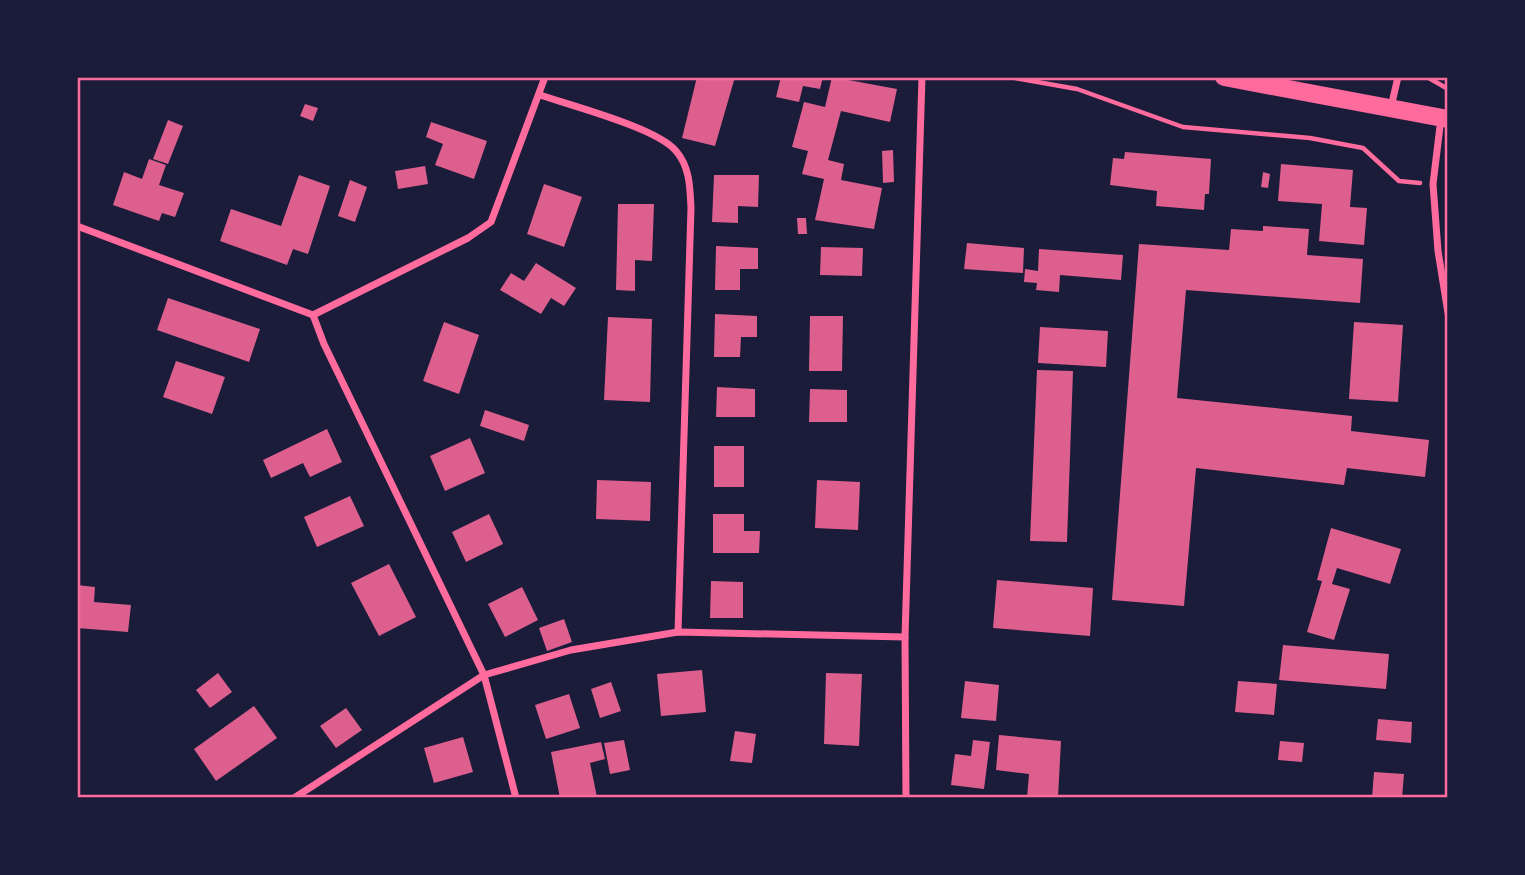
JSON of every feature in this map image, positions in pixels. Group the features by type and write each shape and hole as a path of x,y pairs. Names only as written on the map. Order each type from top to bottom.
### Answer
{"main road":[{"path":"1224,77 1444,118"}],"street":[{"path":"77,226 313,315 468,238 491,222 545,77"},
{"path":"906,798 905,637 922,77"},
{"path":"1391,107 1398,77"},
{"path":"540,95 651,134 676,150 688,174 691,208 678,632"},
{"path":"1444,118 1433,184 1438,251 1448,313"},
{"path":"313,315 324,344 484,675 516,798"},
{"path":"294,798 484,675 571,650 678,632 905,637"}],"path":[{"path":"1009,77 1077,89 1183,127 1310,138 1363,148 1399,181 1433,184"},
{"path":"1427,77 1448,89"}],"building":[{"path":"697,77 735,77 715,146 682,138"},
{"path":"781,77 823,77 820,89 803,86 799,102 776,97"},
{"path":"832,77 897,89 890,122 841,111 828,160 844,164 841,180 882,188 874,229 815,220 824,179 802,174 808,151 792,147 804,102 825,107"},
{"path":"305,104 318,108 313,121 300,116"},
{"path":"168,120 183,126 168,164 153,159"},
{"path":"431,122 487,141 474,179 435,165 443,144 426,137"},
{"path":"893,150 894,182 883,183 882,151"},
{"path":"1125,152 1211,159 1209,194 1205,194 1204,210 1156,206 1157,191 1110,185 1113,158 1124,159"},
{"path":"149,159 166,165 159,185 184,193 175,217 162,213 159,221 113,205 124,172 142,179"},
{"path":"1281,164 1353,170 1350,207 1367,208 1364,245 1319,241 1322,204 1278,201"},
{"path":"425,166 428,184 398,189 395,171"},
{"path":"1263,172 1270,174 1268,188 1261,187"},
{"path":"299,175 330,186 308,254 293,249 287,265 220,241 231,209 281,226"},
{"path":"714,175 759,175 758,207 738,206 738,223 712,222"},
{"path":"350,180 367,187 355,222 338,216"},
{"path":"544,184 582,197 564,247 527,234"},
{"path":"618,204 654,204 652,261 635,260 635,291 616,290"},
{"path":"797,218 806,218 807,234 798,234"},
{"path":"1263,226 1309,229 1307,255 1363,259 1360,303 1186,290 1177,398 1352,416 1351,431 1429,440 1425,477 1347,468 1344,485 1196,468 1184,606 1112,600 1139,244 1229,250 1231,229 1263,231"},
{"path":"967,243 1024,248 1023,273 964,269"},
{"path":"716,246 758,248 758,269 740,269 740,290 715,290"},
{"path":"821,247 863,248 862,276 820,275"},
{"path":"1039,249 1123,255 1121,280 1060,275 1059,292 1036,290 1037,283 1024,282 1025,269 1038,271"},
{"path":"536,263 576,288 564,306 551,298 541,314 500,290 511,273 524,281"},
{"path":"168,298 260,329 249,362 157,330"},
{"path":"715,314 757,316 757,337 741,337 740,357 714,357"},
{"path":"810,316 843,316 842,371 809,371"},
{"path":"608,317 652,319 650,402 604,400"},
{"path":"444,322 479,335 459,394 423,381"},
{"path":"1354,322 1403,325 1398,402 1349,399"},
{"path":"1040,327 1108,331 1106,367 1038,363"},
{"path":"176,361 225,377 212,414 163,397"},
{"path":"1037,370 1073,371 1067,542 1030,541"},
{"path":"717,387 755,389 755,417 716,417"},
{"path":"810,389 847,390 847,422 809,422"},
{"path":"485,410 529,425 524,441 480,426"},
{"path":"327,429 342,462 310,477 303,463 271,478 263,460"},
{"path":"470,438 485,473 445,491 430,456"},
{"path":"714,446 744,446 744,487 714,487"},
{"path":"597,480 651,482 650,521 596,519"},
{"path":"817,480 860,482 858,530 815,528"},
{"path":"350,496 364,526 317,547 304,517"},
{"path":"489,514 503,544 466,562 452,532"},
{"path":"713,514 744,514 744,531 760,531 759,553 713,553"},
{"path":"1331,528 1401,549 1390,584 1337,568 1332,584 1350,589 1334,640 1307,632 1322,581 1317,580"},
{"path":"389,564 416,617 379,636 351,583"},
{"path":"997,580 1093,588 1090,636 993,628"},
{"path":"711,581 743,582 743,618 710,618"},
{"path":"77,585 95,587 94,602 131,605 128,632 77,628"},
{"path":"522,587 538,620 505,637 488,604"},
{"path":"564,619 572,642 547,651 539,628"},
{"path":"1283,645 1389,654 1386,689 1279,680"},
{"path":"702,670 706,712 661,716 657,674"},
{"path":"218,673 232,692 210,708 196,690"},
{"path":"826,673 862,674 859,746 824,744"},
{"path":"965,681 999,685 996,721 961,718"},
{"path":"1238,681 1277,684 1274,715 1235,712"},
{"path":"611,682 621,711 600,718 591,689"},
{"path":"569,694 580,728 546,739 535,705"},
{"path":"254,706 277,738 216,781 194,749"},
{"path":"346,708 362,730 336,748 320,726"},
{"path":"1378,719 1412,722 1411,743 1376,740"},
{"path":"735,731 756,734 752,763 730,761"},
{"path":"999,735 1061,741 1058,798 1027,798 1029,774 996,770"},
{"path":"463,737 473,772 434,783 424,748"},
{"path":"624,740 630,770 610,774 604,743"},
{"path":"973,740 990,742 984,789 951,785 955,754 971,756"},
{"path":"1280,741 1304,743 1302,762 1278,760"},
{"path":"601,742 605,759 590,763 597,797 560,798 551,752"},
{"path":"1374,772 1404,774 1402,798 1372,798"}]}
